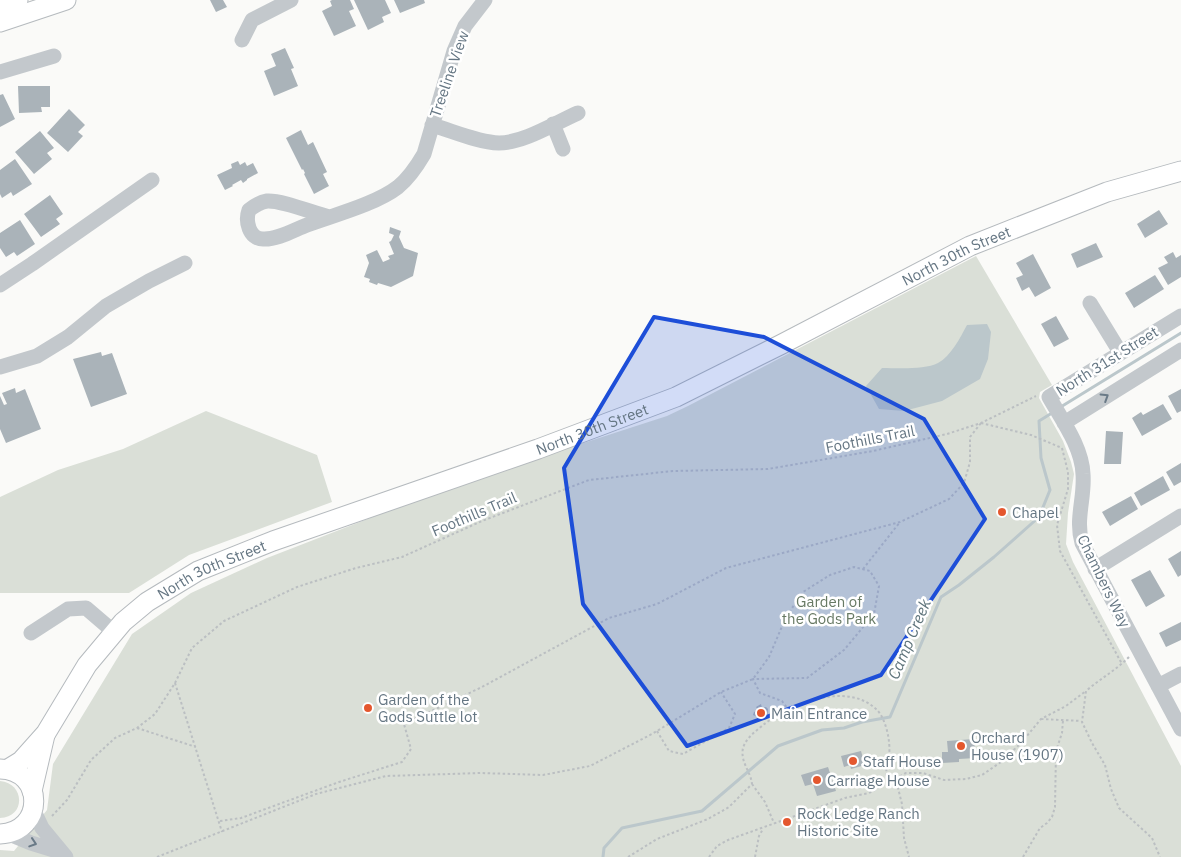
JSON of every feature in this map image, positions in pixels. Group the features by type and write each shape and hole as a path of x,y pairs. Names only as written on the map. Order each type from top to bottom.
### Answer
{"main road":[{"path":"0,7 18,0"},
{"path":"0,22 66,0"},
{"name":"North 30th Street","path":"4,769 20,761 46,733 87,665 114,632 147,602 198,570 273,541 538,449 676,397 970,246 1107,192 1181,171"},
{"name":"North 30th Street","path":"3,834 21,828 28,821 46,733"},
{"name":"North 30th Street","path":"4,769 18,773 27,781 33,800"}],"street":[{"path":"242,40 252,20 291,0"},
{"name":"Treeline View","path":"328,217 277,202 266,201 249,210 247,222 254,236 262,239 275,237 372,201 399,186 417,167 424,154 454,51 465,26 485,0"},
{"path":"0,72 54,56"},
{"name":"Treeline View","path":"432,125 501,143 521,139 578,112"},
{"path":"553,124 563,149"},
{"path":"0,285 152,180"},
{"path":"0,367 37,356 68,336 106,306 185,263"},
{"path":"1090,303 1120,352"},
{"name":"North 31st Street","path":"1181,316 1049,397 1064,424 1181,350"},
{"name":"Chambers Way","path":"1064,424 1072,438 1084,475 1079,512 1079,532 1095,569 1181,729"},
{"path":"1095,569 1181,516"},
{"path":"31,633 68,609 86,608 114,632"},
{"path":"1158,686 1181,674"},
{"path":"33,800 42,828 63,854"},
{"path":"3,834 63,854"}],"path":[{"name":"Foothills Trail","path":"52,816 67,800 91,760 115,738 137,728 155,714 175,683 192,648 224,621 297,587 356,568 402,557 482,521 589,480 673,471 768,469 873,452 947,434 980,423 1034,396 1049,397"},
{"path":"220,820 241,818 339,782 402,762 411,750 404,724 482,688 609,618 657,604 726,568 900,522 949,498 964,483 970,462 970,437 980,423 1031,435 1062,448"},
{"path":"863,569 900,522"},
{"path":"157,857 316,794 386,776 481,773 543,775 590,766 657,731 721,692 753,679 807,678 844,650 874,614 879,586 870,571 854,567 830,575 803,592 786,617 769,657 753,679"},
{"path":"709,857 717,846 774,823 846,798 869,793 906,773 923,773 944,780 966,779 982,775 1001,762 1041,720 1066,706 1099,680 1118,668 1138,648"},
{"path":"753,679 760,693 782,701 788,709"},
{"path":"175,683 220,820 222,832"},
{"path":"1086,691 1082,722 1105,765 1111,789 1119,808 1152,838 1160,857"},
{"path":"657,731 669,751 683,754 729,728 734,714 721,692"},
{"path":"774,823 765,802 752,784 752,779 742,756 743,748 749,737 772,717 788,709 821,698 844,696 869,704 879,712 889,735 890,747 886,770 888,782"},
{"path":"1041,720 1082,722"},
{"path":"1023,857 1035,835 1047,823 1053,812 1056,788 1056,751 1062,733 1063,720"},
{"path":"137,728 196,747"},
{"path":"888,782 896,784 898,789 903,811 904,838 909,857"},
{"path":"628,857 657,839 708,819 729,807 752,784"},
{"path":"755,857 759,836 764,827"}],"highlighted area":[{"path":"654,317 764,337 924,419 985,519 881,675 687,746 583,604 564,468"}],"green space":[{"name":"Garden of the Gods Park","path":"976,256 1052,385 1040,392 1039,398 1063,441 1074,474 1068,513 1066,544 1073,562 1181,766 1181,857 0,857 0,850 14,851 47,810 53,764 132,634 191,593 267,558 463,482 667,416"},
{"path":"206,411 317,455 332,502 189,555 129,593 0,593 0,497 58,470 123,449"},
{"path":"0,781 14,787 18,793 19,800 14,812 0,818"}],"shaded area":[{"path":"987,324 991,332 988,359 980,379 942,401 904,411 879,409 866,386 882,368 919,368 938,363 951,351 967,325"}],"building":[{"path":"210,0 223,0 227,7 216,12"},
{"path":"350,0 354,9 349,11 356,26 334,36 322,11 332,6 330,1"},
{"path":"354,0 385,0 391,13 382,17 384,22 368,30"},
{"path":"394,0 424,0 425,3 400,13"},
{"path":"285,48 294,68 291,69 298,86 274,96 264,71 276,66 271,54"},
{"path":"18,86 50,86 50,107 41,107 42,112 19,113"},
{"path":"3,94 15,119 0,127 0,95"},
{"path":"69,109 85,125 78,132 83,136 68,152 47,133"},
{"path":"301,130 308,145 313,142 327,172 323,174 329,186 314,194 286,138"},
{"path":"40,131 54,148 47,153 52,159 34,174 15,152"},
{"path":"15,159 32,184 13,196 11,192 2,198 0,194 0,170"},
{"path":"238,161 240,165 245,162 247,166 253,163 258,173 243,183 241,180 225,190 217,175 232,168 231,164"},
{"path":"50,195 63,214 56,219 60,224 41,237 24,214"},
{"path":"1159,210 1168,224 1145,238 1137,224"},
{"path":"20,220 35,244 17,256 14,252 6,257 0,248 0,233"},
{"path":"390,227 401,231 399,237 404,248 418,253 413,276 391,287 378,283 377,285 369,282 370,279 364,277 369,263 366,255 377,250 383,262 390,259 388,256 394,254 389,242 394,235 389,233"},
{"path":"1096,243 1103,257 1077,268 1071,254"},
{"path":"1173,252 1176,258 1181,255 1181,277 1168,285 1158,268 1168,263 1164,257"},
{"path":"1033,254 1051,288 1035,297 1029,287 1022,291 1016,278 1023,275 1016,263"},
{"path":"1155,275 1164,289 1134,308 1125,293"},
{"path":"1056,316 1069,339 1054,347 1041,324"},
{"path":"101,352 102,356 112,353 127,394 91,407 73,359"},
{"path":"15,388 16,393 25,389 41,429 6,443 0,429 0,396 4,405 7,404 2,393"},
{"path":"1181,389 1181,411 1177,413 1168,396"},
{"path":"1163,404 1172,419 1142,436 1132,418 1141,412 1143,415"},
{"path":"1106,431 1123,432 1121,464 1104,464"},
{"path":"1181,463 1181,482 1174,486 1166,472"},
{"path":"1163,476 1170,490 1141,506 1134,493"},
{"path":"1131,496 1138,509 1110,526 1102,512"},
{"name":"Chapel","path":"1002,506 1007,516 1001,518 997,509"},
{"path":"1181,551 1181,575 1178,577 1168,559"},
{"path":"1150,570 1165,596 1146,607 1131,580"},
{"path":"1181,622 1181,640 1166,647 1159,633"},
{"name":"Main Entrance","path":"761,704 762,708 766,707 768,709 767,719 764,720 753,715 758,710 756,707"},
{"name":"Orchard House (1907)","path":"974,739 976,758 942,763 942,752 948,752 947,741"},
{"name":"Staff House","path":"861,751 865,765 851,769 850,765 844,767 841,756"},
{"name":"Carriage House","path":"828,767 836,791 817,796 813,784 805,786 801,775"}],"waterway":[{"name":"Camp Creek","path":"1059,408 1181,333"},
{"name":"Camp Creek","path":"603,857 604,848 622,828 702,811 778,746 822,730 844,728 862,722 890,717 941,597 994,557 1039,517 1050,490 1041,458 1039,421 1052,413"}],"place":[{"name":"Chapel","path":"1002,512"},
{"name":"Garden of the Gods Suttle lot","path":"368,708"},
{"name":"Main Entrance","path":"761,713"},
{"name":"Orchard House (1907)","path":"961,746"},
{"name":"Staff House","path":"853,761"},
{"name":"Carriage House","path":"817,780"},
{"name":"Rock Ledge Ranch Historic Site","path":"787,822"}]}
